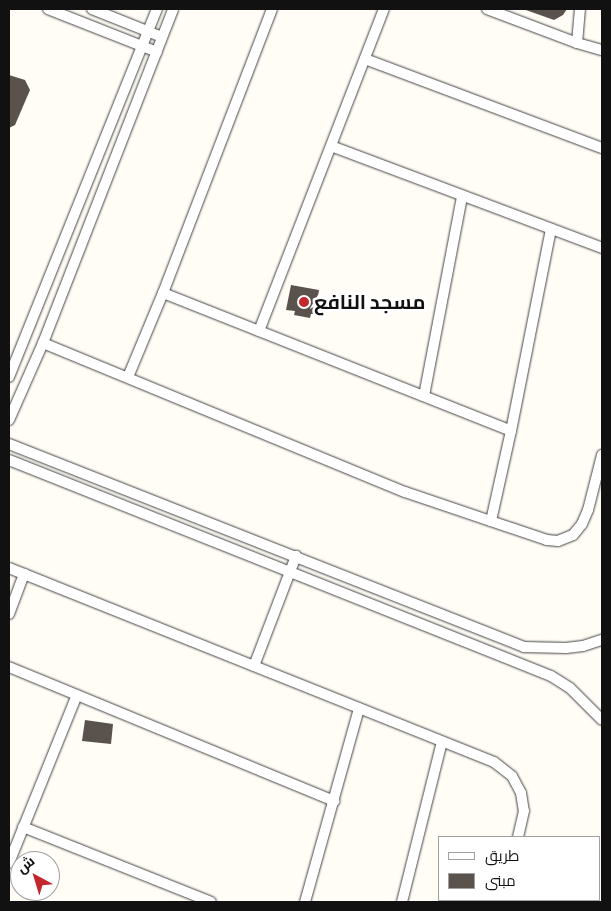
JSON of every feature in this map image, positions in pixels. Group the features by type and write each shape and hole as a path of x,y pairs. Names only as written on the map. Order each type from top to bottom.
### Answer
{"street":[{"path":"48,9 157,52"},
{"path":"92,9 162,37"},
{"path":"9,378 157,9"},
{"path":"9,420 42,343 174,9"},
{"path":"128,376 163,293 272,9"},
{"path":"259,331 384,9"},
{"path":"487,9 577,43 602,50"},
{"path":"577,43 580,9"},
{"path":"365,59 602,148"},
{"path":"331,146 602,248"},
{"path":"424,396 462,196"},
{"path":"491,522 512,431 550,229"},
{"path":"163,293 512,431"},
{"path":"42,343 128,376 406,492 548,540 558,541 574,535 588,510 602,455"},
{"path":"9,444 524,647 566,648 583,646 602,640"},
{"path":"9,460 551,676 570,688 602,720"},
{"path":"254,666 296,556"},
{"path":"9,568 494,762 512,776 521,792 524,802 518,836"},
{"path":"9,614 24,574"},
{"path":"517,663 524,656 524,647"},
{"path":"9,667 334,801"},
{"path":"9,863 77,695"},
{"path":"305,902 359,708"},
{"path":"402,902 442,742"},
{"path":"23,827 211,902"}],"building":[{"path":"523,9 567,9 563,15 554,20"},
{"path":"9,75 25,80 30,90 15,125 9,128"},
{"name":"مسجد النافع","path":"291,285 319,290 318,297 321,298 319,307 316,307 315,314 311,314 310,318 294,315 295,311 286,310"},
{"path":"85,720 113,724 111,744 82,741"}],"place":[{"name":"مسجد النافع","path":"304,302"}]}
